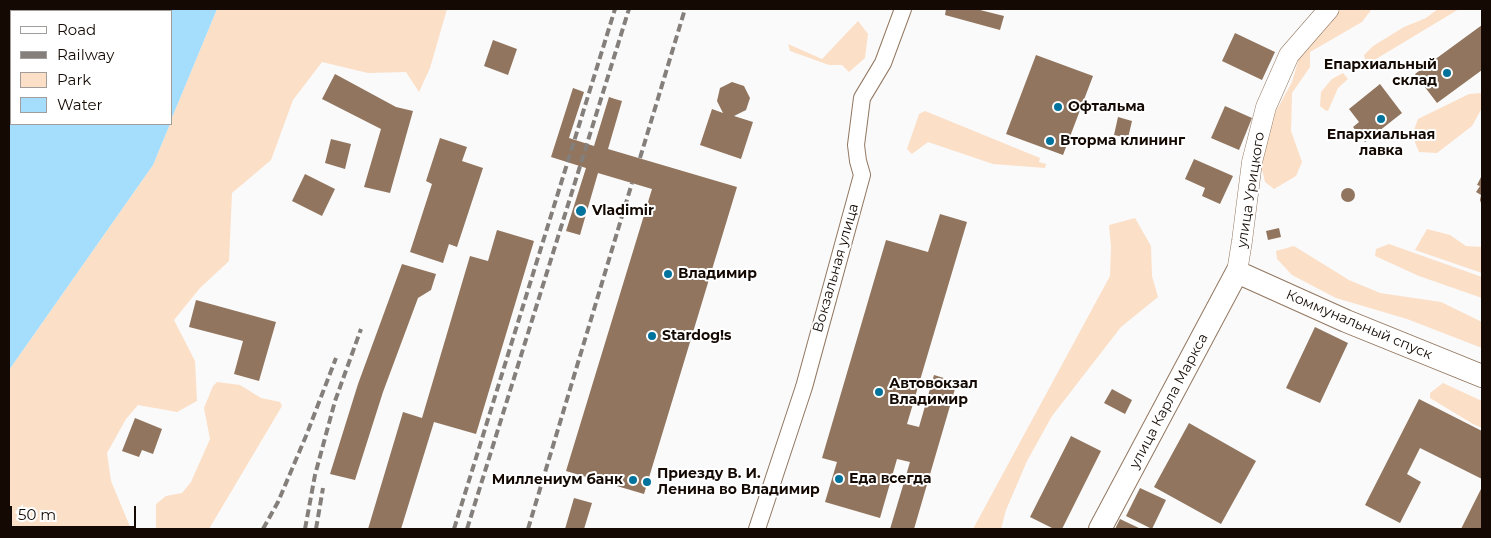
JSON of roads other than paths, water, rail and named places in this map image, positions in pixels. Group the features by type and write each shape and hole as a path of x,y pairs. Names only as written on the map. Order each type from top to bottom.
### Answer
{"main road":[{"name":"Коммунальный спуск","path":"1237,272 1346,321 1482,376"},
{"name":"улица Карла Маркса","path":"1100,529 1237,272"}],"street":[{"name":"Вокзальная улица","path":"758,529 804,387 862,175 856,144 862,98 883,63 903,9"},
{"name":"улица Урицкого","path":"1237,272 1252,162 1266,107 1289,55 1329,9"}],"water":[{"path":"9,9 217,9 172,118 172,10 10,10 10,125 170,125 153,165 9,370"}],"railway":[{"path":"454,529 615,9"},
{"path":"467,529 629,9"},
{"path":"640,158 685,9"},
{"path":"528,529 632,183"},
{"path":"305,529 315,475 335,401 361,329"},
{"path":"263,529 278,502 336,358"},
{"path":"316,529 323,488"}],"place":[{"name":"Епархиальный склад","path":"1447,73"},
{"name":"Офтальма","path":"1058,107"},
{"name":"Епархиальная лавка","path":"1381,119"},
{"name":"Вторма клининг","path":"1050,141"},
{"name":"Vladimir","path":"581,211"},
{"name":"Владимир","path":"668,274"},
{"name":"Stardog!s","path":"652,336"},
{"name":"Автовокзал Владимир","path":"879,392"},
{"name":"Еда всегда","path":"839,479"},
{"name":"Миллениум банк","path":"633,480"},
{"name":"Приезду В. И. Ленина во Владимир","path":"647,482"}]}
